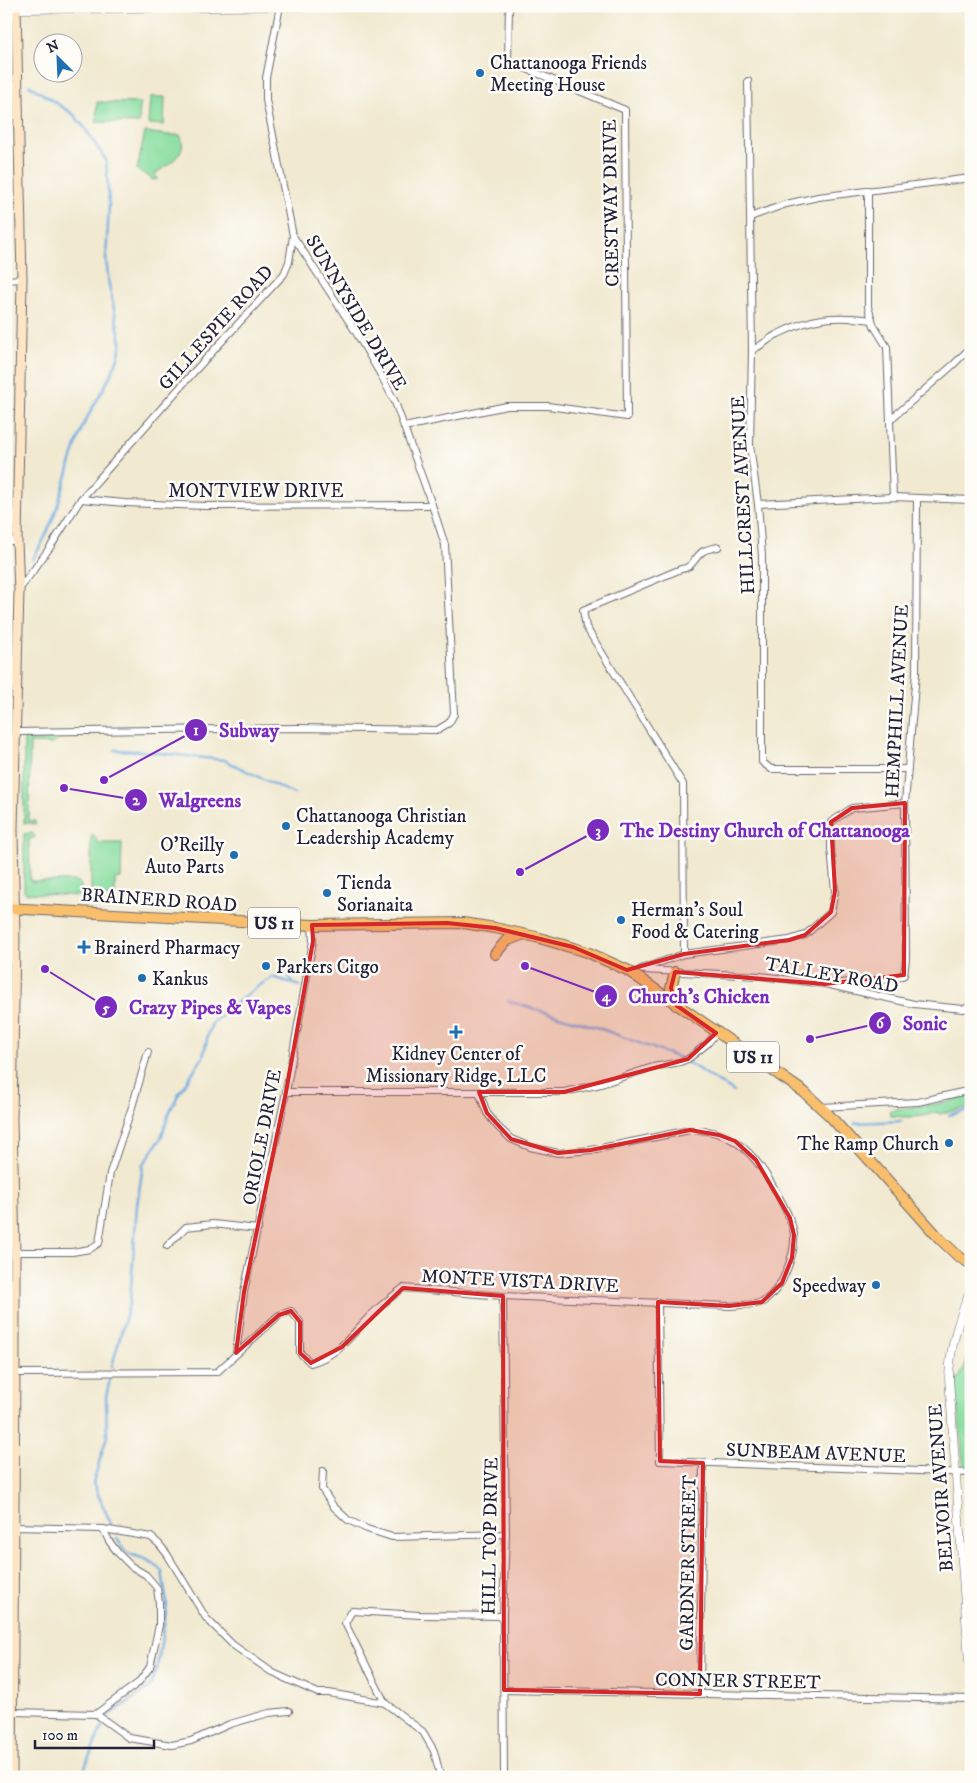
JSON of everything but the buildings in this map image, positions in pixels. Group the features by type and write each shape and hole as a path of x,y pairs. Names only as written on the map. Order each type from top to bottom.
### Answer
{"main road":[{"path":"12,1777 9,1546 14,1527 15,1372 10,1297 15,1252 12,1120 15,939 10,908 10,807 16,732 19,591 17,541 22,279 13,8"},
{"name":"BRAINERD ROAD","path":"10,908 312,925 455,923 479,925 573,947 627,970 716,1033 793,1084 822,1108 940,1239 953,1252 971,1264"},
{"path":"495,954 506,941 523,934"},
{"path":"675,972 671,988 676,1005"}],"street":[{"path":"13,8 305,6"},
{"name":"CRESTWAY DRIVE","path":"404,427 507,406 548,406 627,417 625,110 508,61 509,6"},
{"path":"936,6 971,7"},
{"name":"GILLESPIE ROAD","path":"19,591 81,499 284,274 289,262 293,236 266,100 266,78 280,7"},
{"name":"HILLCREST AVENUE","path":"748,81 752,350 750,445 758,504 762,556 762,762 771,769 907,769"},
{"path":"750,217 786,204 818,198 971,178"},
{"path":"868,190 867,300 872,320 887,347 893,497"},
{"name":"SUNNYSIDE DRIVE","path":"16,732 296,728 437,730 448,723 454,714 445,545 432,504 395,402 354,329 293,236"},
{"path":"6,280 22,279"},
{"path":"752,350 776,335 810,320 835,317 872,320"},
{"path":"891,419 971,347"},
{"path":"758,504 893,497 971,500"},
{"name":"MONTVIEW DRIVE","path":"81,499 125,503 206,506 432,504"},
{"name":"HEMPHILL AVENUE","path":"825,984 895,979 904,974 906,959 907,769 916,673 917,499"},
{"path":"6,541 17,541"},
{"path":"684,954 683,784 586,627 583,610 681,569 688,568 693,565 703,551 718,547"},
{"path":"641,969 684,954 789,940 805,935 831,912 835,891 831,848 831,822 852,808 906,802"},
{"name":"ORIOLE DRIVE","path":"236,1353 244,1292 286,1092 313,942 312,925"},
{"name":"TALLEY ROAD","path":"627,970 641,969 760,976 825,984 914,1004 963,1009 971,1006"},
{"path":"286,1092 564,1092 601,1084 653,1067 680,1062 707,1044 716,1033"},
{"path":"15,1252 72,1252 90,1249 99,1243 110,1173 148,1052"},
{"path":"822,1108 918,1102 971,1090"},
{"name":"MONTE VISTA DRIVE","path":"15,1372 217,1372 279,1315 291,1310 300,1322 300,1353 311,1363 324,1359 342,1347 374,1312 403,1288 503,1296 729,1306 762,1302 782,1283 795,1248 790,1218 763,1169 750,1153 735,1141 705,1130 690,1130 591,1150 558,1153 530,1147 511,1139 487,1113 479,1092"},
{"path":"168,1246 186,1227 213,1224 258,1229"},
{"name":"BELVOIR AVENUE","path":"971,1288 956,1328 949,1378 971,1689"},
{"name":"HILL TOP DRIVE","path":"503,1296 506,1534 503,1616 504,1777"},
{"name":"GARDNER STREET","path":"658,1302 660,1461"},
{"name":"SUNBEAM AVENUE","path":"660,1461 971,1473"},
{"name":"GARDNER STREET","path":"700,1694 704,1463"},
{"path":"323,1471 322,1489 333,1506 348,1520 367,1530 392,1537 506,1534"},
{"path":"14,1527 103,1530 151,1537 160,1544 206,1618 233,1644 273,1673 318,1693 329,1693 385,1703"},
{"path":"96,1714 138,1683 150,1667 159,1626 157,1588 146,1575 131,1566 118,1553 109,1542 103,1530"},
{"path":"439,1777 440,1771 434,1751 423,1732 385,1703 345,1623 352,1611 420,1615 503,1616"},
{"name":"CONNER STREET","path":"504,1690 971,1699"},
{"path":"12,1712 96,1714 129,1738 172,1745 191,1741 230,1724 269,1712 289,1711"}],"highlighted area":[{"path":"905,803 904,975 825,984 675,972 671,988 676,1005 716,1033 688,1059 564,1092 479,1092 487,1113 511,1139 558,1153 591,1150 690,1130 719,1135 735,1141 756,1160 790,1218 794,1235 792,1258 782,1283 762,1302 729,1306 658,1302 660,1461 703,1463 700,1694 504,1690 503,1296 403,1288 342,1347 311,1363 300,1353 300,1322 291,1311 279,1315 236,1353 244,1292 286,1092 313,941 312,925 447,923 495,928 573,947 627,970 684,954 789,940 805,935 831,912 835,891 831,822 852,808"}],"green space":[{"path":"150,97 165,97 164,125 148,124"},
{"path":"97,102 140,103 139,123 96,122"},
{"path":"145,132 180,135 182,141 180,153 176,158 155,174 158,179 152,180 137,170"},
{"path":"24,738 56,738 56,742 52,744 30,743 29,821 35,821 36,824 24,823"},
{"path":"32,833 35,836 29,839 30,881 79,882 81,886 80,896 26,893 24,891 24,834"},
{"path":"93,834 98,843 122,843 121,878 115,879 115,896 91,896 91,837"},
{"path":"971,1095 971,1106 968,1107 940,1114 936,1112 920,1117 891,1116 890,1110 949,1102"},
{"path":"971,1343 971,1470 965,1467 963,1463 956,1381 968,1358"}],"waterway":[{"path":"29,85 73,114 106,160 109,205 106,259 109,285 121,342 116,363 82,429 46,536 32,560"},
{"path":"115,750 224,760 294,794"},
{"path":"286,961 288,974 293,984"},
{"path":"112,1366 130,1301 137,1205 143,1165 161,1138 170,1111 179,1093 203,1057 212,1023 254,989 273,977 300,986"},
{"path":"508,1001 596,1027 682,1059"},
{"path":"687,1062 734,1092"},
{"path":"949,1115 971,1109"},
{"path":"855,1123 902,1121"},
{"path":"110,1379 106,1397 107,1436 93,1483 111,1524"},
{"path":"108,1716 150,1687 157,1669 167,1605 162,1571 147,1560 129,1553 117,1538"},
{"path":"83,1777 86,1764 102,1727"}],"place":[{"name":"Chattanooga Friends Meeting House","path":"480,73"},
{"name":"Subway","path":"104,780"},
{"name":"Walgreens","path":"64,788"},
{"name":"Chattanooga Christian Leadership Academy","path":"286,826"},
{"name":"O'Reilly Auto Parts","path":"234,855"},
{"name":"The Destiny Church of Chattanooga","path":"520,872"},
{"name":"Tienda Sorianaita","path":"327,893"},
{"name":"Herman's Soul Food & Catering","path":"621,920"},
{"name":"Brainerd Pharmacy","path":"84,947"},
{"name":"Parkers Citgo","path":"266,966"},
{"name":"Church's Chicken","path":"525,966"},
{"name":"Crazy Pipes & Vapes","path":"45,969"},
{"name":"Kankus","path":"142,978"},
{"name":"Kidney Center of Missionary Ridge, LLC","path":"456,1032"},
{"name":"Sonic","path":"810,1039"},
{"name":"The Ramp Church","path":"949,1143"},
{"name":"Speedway","path":"876,1285"}]}
